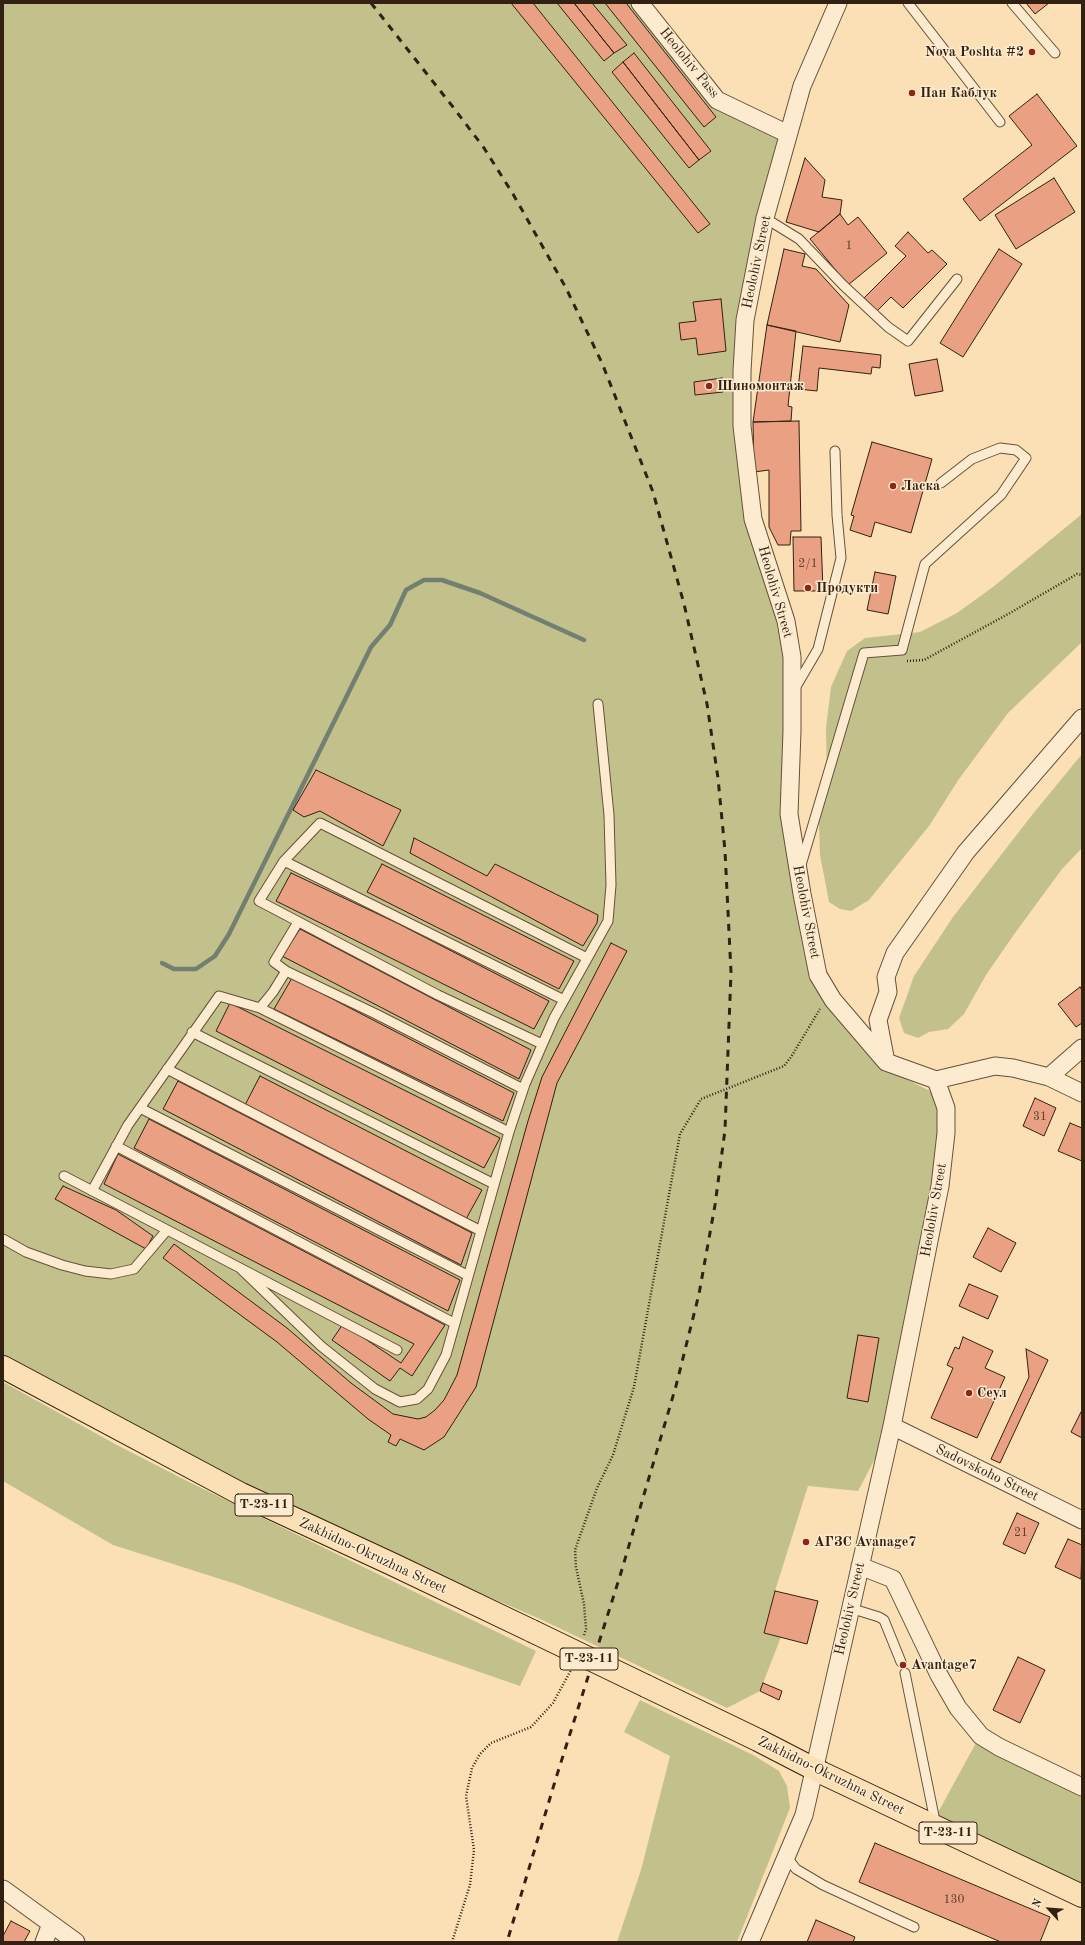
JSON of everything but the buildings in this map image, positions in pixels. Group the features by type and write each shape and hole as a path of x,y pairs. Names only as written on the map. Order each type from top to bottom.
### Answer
{"main road":[{"name":"Zakhidno-Okruzhna Street","path":"3,1367 241,1494 394,1565 758,1740 814,1769 1082,1896"}],"street":[{"name":"Heolohiv Pass","path":"640,3 718,100 788,134"},
{"name":"Heolohiv Street","path":"838,3 802,86 765,218 745,320 742,371 742,426 753,519 786,621 792,657 792,731 789,814 798,872 818,975 829,993 886,1062"},
{"path":"1082,718 966,852 895,953 886,977 888,992 878,1020 886,1062 936,1080 995,1066 1013,1068 1049,1077 1082,1094"},
{"path":"1049,1077 1082,1048"},
{"name":"Heolohiv Street","path":"750,1942 804,1815 892,1426 940,1186 946,1133 946,1108 936,1080"},
{"name":"Sadovskoho Street","path":"892,1426 1082,1520"},
{"path":"860,1566 893,1579 939,1676 958,1708 982,1736 999,1747 1082,1787"},
{"path":"3,1889 76,1942"},
{"path":"44,1942 51,1924"}],"lane":[{"path":"908,3 1000,122"},
{"path":"1012,3 1055,53"},
{"path":"765,218 799,239 843,285 888,327 908,341 957,279"},
{"path":"798,872 864,653 902,650 925,564 1001,495 1026,458 1016,450 1000,448 972,459 941,483"},
{"path":"792,695 818,649 840,558 835,451"},
{"path":"241,1269 321,1346 375,1389 400,1402 417,1399 428,1389 446,1355 467,1275 523,1089 554,1018 608,921 611,885 609,815 598,704"},
{"path":"542,1044 438,995 258,901 284,861 320,823 587,958"},
{"path":"284,861 564,1000"},
{"path":"298,922 274,962 286,971 376,1014 523,1089"},
{"path":"260,1008 286,971"},
{"path":"92,1191 116,1146 140,1108 192,1032 219,996 260,1008 509,1132"},
{"path":"192,1032 494,1184"},
{"path":"167,1069 480,1231"},
{"path":"140,1108 467,1275"},
{"path":"116,1146 454,1322"},
{"path":"64,1176 397,1350"},
{"path":"3,1239 26,1252 62,1265 85,1271 112,1274 134,1269 167,1230"},
{"path":"850,1608 884,1620 901,1662"},
{"path":"905,1673 936,1827"},
{"path":"786,1856 796,1869 824,1885 914,1927"}],"path":[{"path":"881,652 899,662 924,660 1077,574 1082,575"},
{"path":"584,1636 586,1629 584,1604 576,1567 575,1550 597,1488 613,1454 634,1387 680,1134 701,1099 784,1066 791,1057 829,993"},
{"path":"452,1942 470,1885 474,1850 466,1796 472,1768 480,1754 491,1743 531,1727 553,1703 568,1678 573,1664"}],"shaded area":[{"path":"3,3 631,3 713,106 781,139 735,370 785,657 782,814 812,978 883,1067 930,1091 938,1106 940,1133 934,1185 877,1455 858,1491 808,1486 775,1591 764,1633 781,1637 760,1691 727,1708 538,1618 397,1558 244,1488 3,1358"},
{"path":"1082,514 1082,642 1008,713 959,779 929,826 869,900 851,911 840,909 829,902 820,855 819,825 815,811 827,784 826,728 831,687 847,651 865,638 920,632 957,613 993,587"},
{"path":"1082,754 1082,848 1062,869 1015,933 986,975 964,1014 948,1029 929,1032 918,1038 904,1033 899,1018 914,976 953,917 1032,815"},
{"path":"3,1382 115,1444 189,1482 536,1651 520,1686 370,1634 236,1584 113,1545 3,1481"},
{"path":"640,1700 753,1755 779,1771 787,1786 790,1808 737,1942 617,1942 641,1870 670,1756 624,1732"},
{"path":"977,1741 1082,1794 1082,1888 935,1818"}],"waterway":[{"path":"162,963 174,969 196,969 215,956 229,934 371,647 390,625 406,590 424,580 442,580 480,593 584,640"}],"railway":[{"path":"371,3 484,148 513,194 566,288 602,363 653,492 684,604 707,704 718,778 725,851 731,972 725,1130 715,1205 699,1294 676,1386 620,1576 556,1778 507,1942"}],"place":[{"name":"Nova Poshta #2","path":"1032,52"},
{"name":"Пан Каблук","path":"912,93"},
{"name":"Шиномонтаж","path":"709,386"},
{"name":"Ласка","path":"893,486"},
{"name":"Продукти","path":"808,588"},
{"name":"Сеул","path":"969,1393"},
{"name":"АГЗС Avanage7","path":"806,1542"},
{"name":"Avantage7","path":"903,1665"}]}
